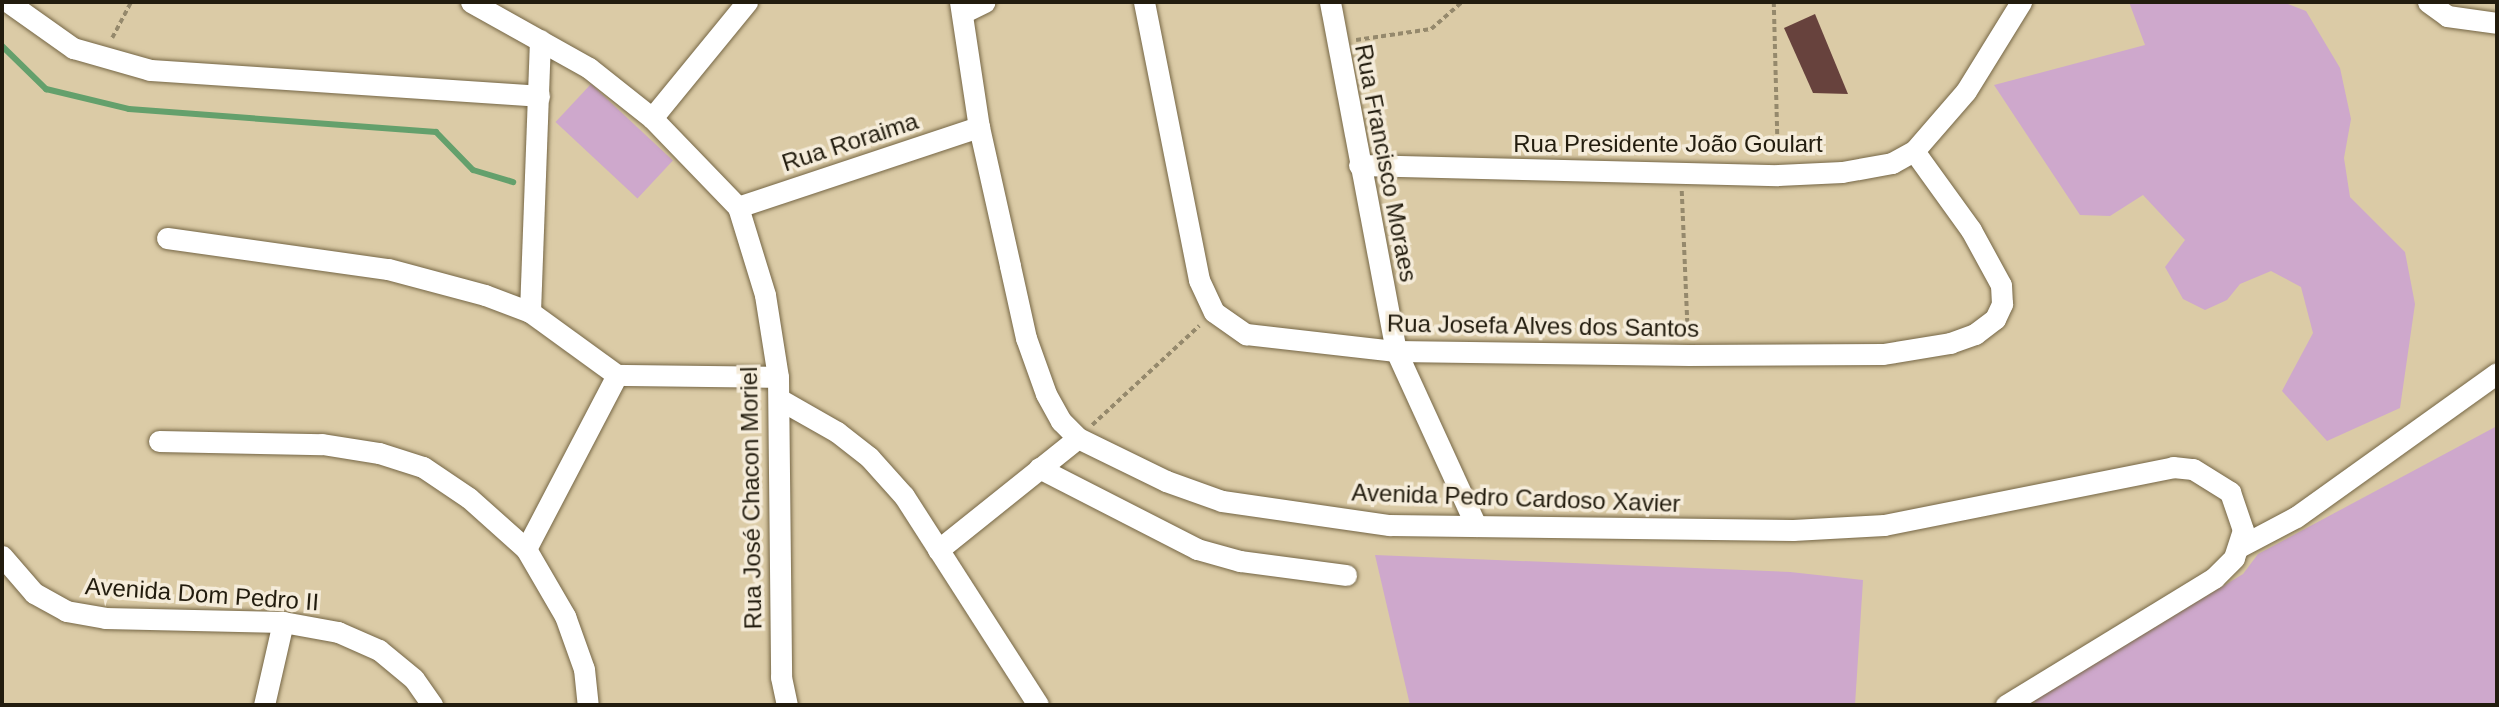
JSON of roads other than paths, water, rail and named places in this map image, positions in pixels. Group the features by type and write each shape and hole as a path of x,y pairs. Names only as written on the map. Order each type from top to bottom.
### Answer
{"street":[{"path":"8,2 73,48 101,59 191,74 539,96"},
{"name":"Rua José Chacon Moriel","path":"471,2 589,68 652,118 738,207 765,295 778,377 781,677 788,705"},
{"path":"652,118 747,2"},
{"path":"961,7 985,2"},
{"name":"Rua Josefa Alves dos Santos","path":"1144,2 1192,254 1205,298 1214,312 1246,334 1396,351 1689,355 1883,354 1950,343 1975,334 1995,319 2002,304 2001,285 1971,230 1914,151"},
{"name":"Rua Francisco Moraes","path":"1330,2 1396,351 1476,527"},
{"name":"Rua Presidente João Goulart","path":"1359,165 1682,175 1778,175 1842,172 1892,163 1914,151 1966,91 2021,2"},
{"path":"2436,5 2447,16 2497,23"},
{"name":"Avenida Pedro Cardoso Xavier","path":"961,7 979,127 1026,338 1051,403 1078,438 1166,481 1222,501 1389,525 1839,530 1981,507 2173,467 2193,469 2230,492 2243,530 2239,547"},
{"path":"530,312 540,40"},
{"name":"Rua Roraima","path":"738,207 979,127"},
{"path":"167,238 388,270 530,312 617,375 778,377"},
{"path":"2006,705 2214,578 2239,547 2296,517 2497,373"},
{"path":"526,549 617,375"},
{"path":"779,399 810,414 869,457 904,496 1038,705"},
{"path":"938,550 1078,438"},
{"path":"159,441 322,443 379,453 423,467 469,498 526,549 565,616 584,669 588,705"},
{"path":"1040,468 1197,550 1240,561 1346,575"},
{"name":"Avenida Dom Pedro II","path":"2,556 34,593 66,611 104,618 282,622 338,632 379,650 414,679 432,705"},
{"path":"264,705 282,622"}],"waterway":[{"path":"2,46 46,89 129,109 436,132 473,170 513,182"}]}
